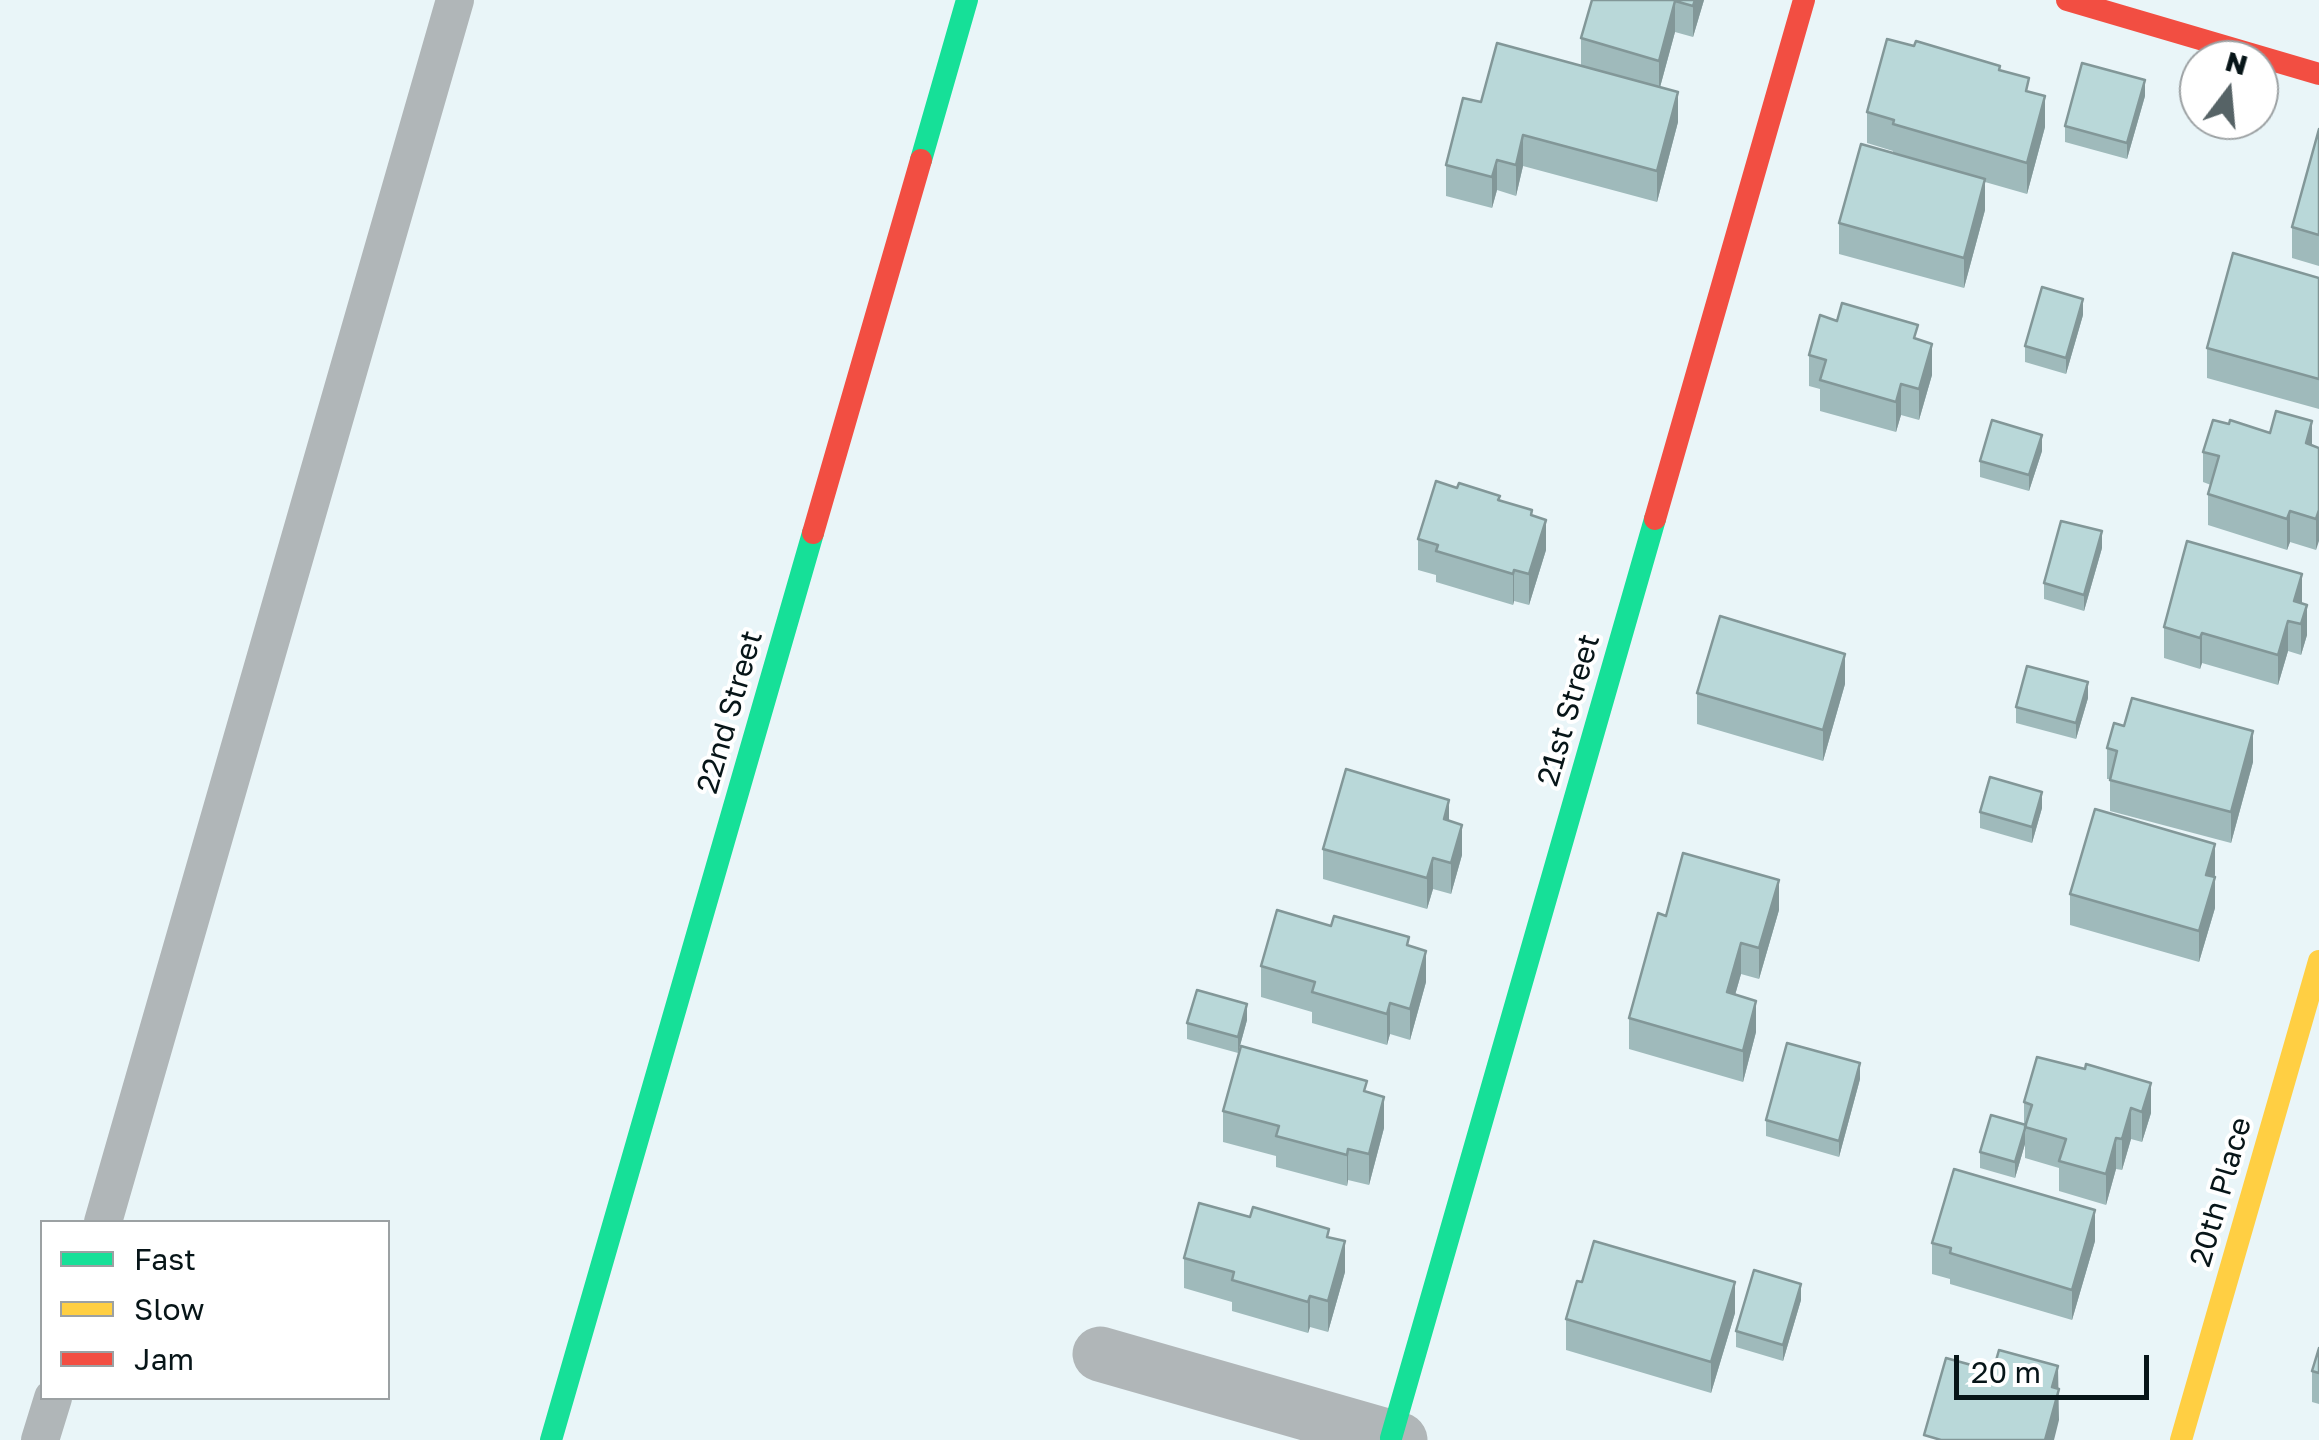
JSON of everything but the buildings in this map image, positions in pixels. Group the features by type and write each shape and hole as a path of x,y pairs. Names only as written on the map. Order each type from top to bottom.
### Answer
{"street":[{"name":"22nd Street","path":"552,1440 966,0"},
{"name":"21st Street","path":"1396,1439 1804,0"},
{"path":"2068,0 2319,74"},
{"name":"20th Place","path":"2182,1440 2319,961"},
{"path":"1100,1354 1396,1439"}],"lane":[{"path":"104,1220 455,0"},
{"path":"40,1440 51,1400"}],"traffic: fast":[{"path":"921,160 967,0"},
{"path":"1391,1438 1655,519"},
{"path":"551,1440 813,533"}],"traffic: slow":[{"path":"2181,1440 2319,961"}],"traffic: jam":[{"path":"1655,519 1804,0"},
{"path":"2067,0 2319,74"},
{"path":"813,533 921,160"}]}
